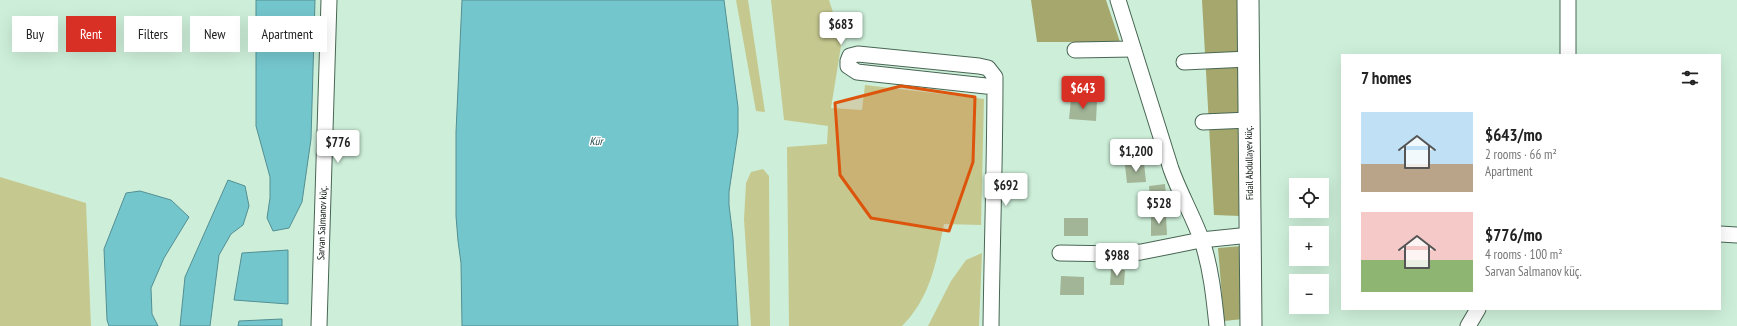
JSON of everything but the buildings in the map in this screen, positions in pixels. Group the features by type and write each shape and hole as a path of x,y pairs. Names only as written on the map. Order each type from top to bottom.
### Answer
{"street":[{"name":"Sarvan Salmanov küç.","path":"319,326 329,0"},
{"path":"1118,0 1171,169 1179,192 1201,240 1211,280 1217,326"},
{"name":"Fidail Abdullayev küç.","path":"1248,0 1251,326"},
{"path":"1568,0 1568,54"},
{"path":"1075,50 1133,49"},
{"path":"990,326 995,87 995,77 993,72 988,68 979,66 858,54 850,56 848,61 848,66 857,72 995,87"},
{"path":"1184,62 1248,60"},
{"path":"1203,122 1249,120"},
{"path":"1721,234 1737,235"},
{"path":"1060,253 1122,254 1141,252 1201,240 1250,236"},
{"path":"1468,326 1477,310"}],"highlighted area":[{"path":"901,86 975,97 973,162 949,231 871,218 840,175 835,103"}],"green space":[{"path":"736,0 748,0 765,112 756,111"},
{"path":"771,0 829,0 842,40 831,108 862,110 865,85 984,99 981,225 944,224 935,265 926,291 912,315 902,326 789,326 787,147 827,144 828,126 784,120"},
{"path":"1031,0 1106,0 1120,42 1037,42"},
{"path":"1202,0 1238,0 1240,216 1214,215"},
{"path":"763,169 769,176 770,326 751,326 744,219 746,183 751,172"},
{"path":"0,177 86,203 91,326 0,326"},
{"path":"1242,246 1243,319 1224,321 1218,248"},
{"path":"982,253 979,326 928,326 951,281 966,260"}],"water":[{"path":"256,0 315,0 315,16 256,16"},
{"name":"Kür","path":"462,0 724,0 738,107 738,132 729,192 729,205 733,238 738,326 462,326 461,263 456,216 456,132"},
{"path":"256,52 314,52 311,139 302,202 289,228 273,231 267,218 270,198 270,177 256,126"},
{"path":"228,180 245,186 249,206 243,225 231,234 219,255 210,326 180,326 185,277"},
{"path":"140,191 171,200 189,217 164,258 151,288 152,314 158,326 109,326 107,320 104,249 126,193"},
{"path":"288,250 288,304 234,300 242,253"},
{"path":"282,319 282,326 238,326 239,321"}]}
